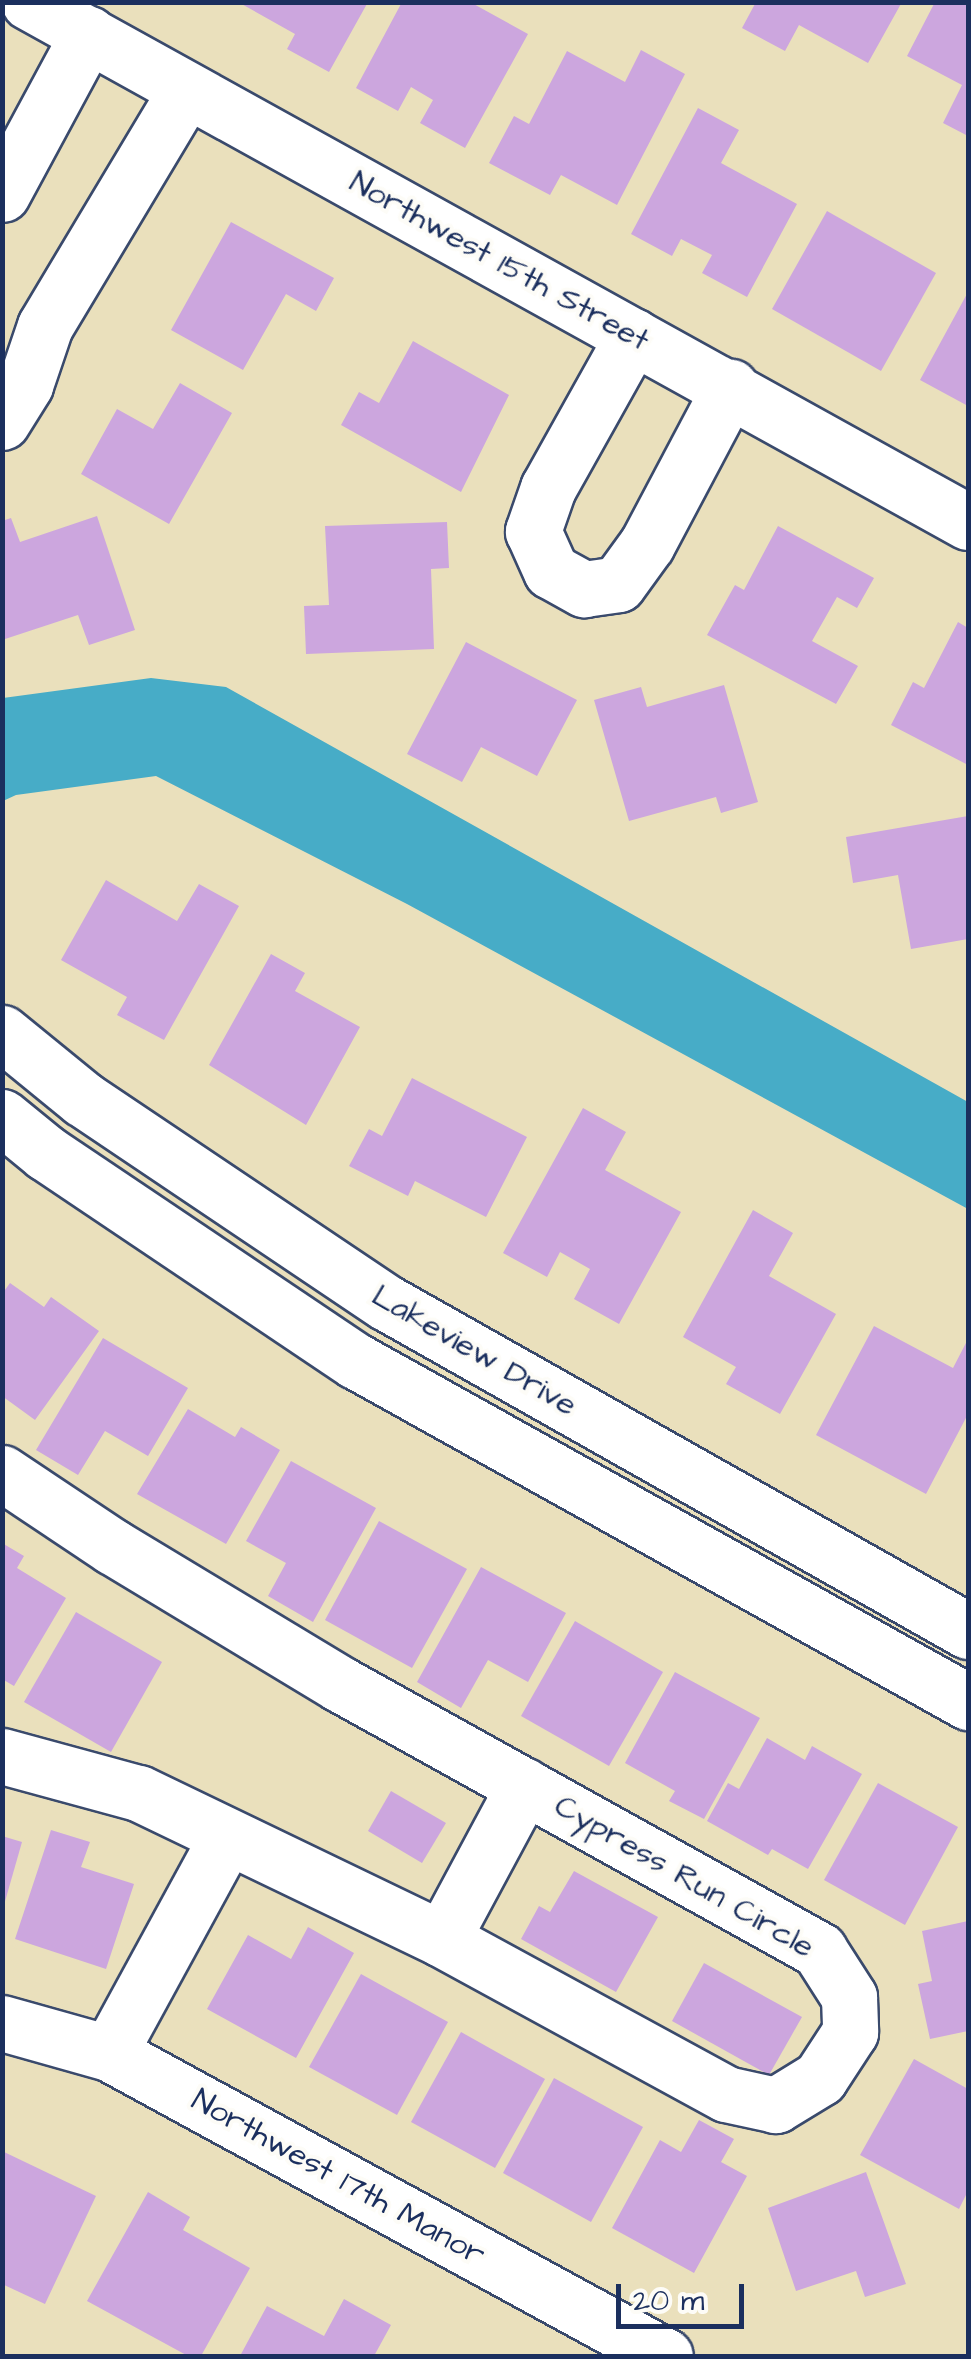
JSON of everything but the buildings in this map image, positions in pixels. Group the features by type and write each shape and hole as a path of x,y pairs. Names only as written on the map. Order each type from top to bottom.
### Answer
{"street":[{"name":"Northwest 15th Street","path":"29,2 968,522"},
{"path":"2,194 88,34"},
{"path":"2,422 25,385 45,326 186,90"},
{"path":"633,336 548,488 533,531 551,571 584,589 618,584 646,544 730,387"},
{"name":"Lakeview Drive","path":"2,1033 83,1098 387,1303 968,1631"},
{"name":"Lakeview Drive","path":"2,1117 46,1153 356,1361 968,1702"},
{"name":"Cypress Run Circle","path":"2,1472 112,1547 340,1684 819,1950 848,1997 850,2032 820,2078 776,2106 726,2094 442,1940 138,1793 2,1756"},
{"name":"Cypress Run Circle","path":"442,1940 524,1786"},
{"path":"109,2053 227,1837"},
{"name":"Northwest 17th Manor","path":"2,2024 109,2053 664,2356"}],"water":[{"path":"151,678 226,687 968,1102 968,1209 407,904 156,776 16,795 3,801 3,698"}]}
